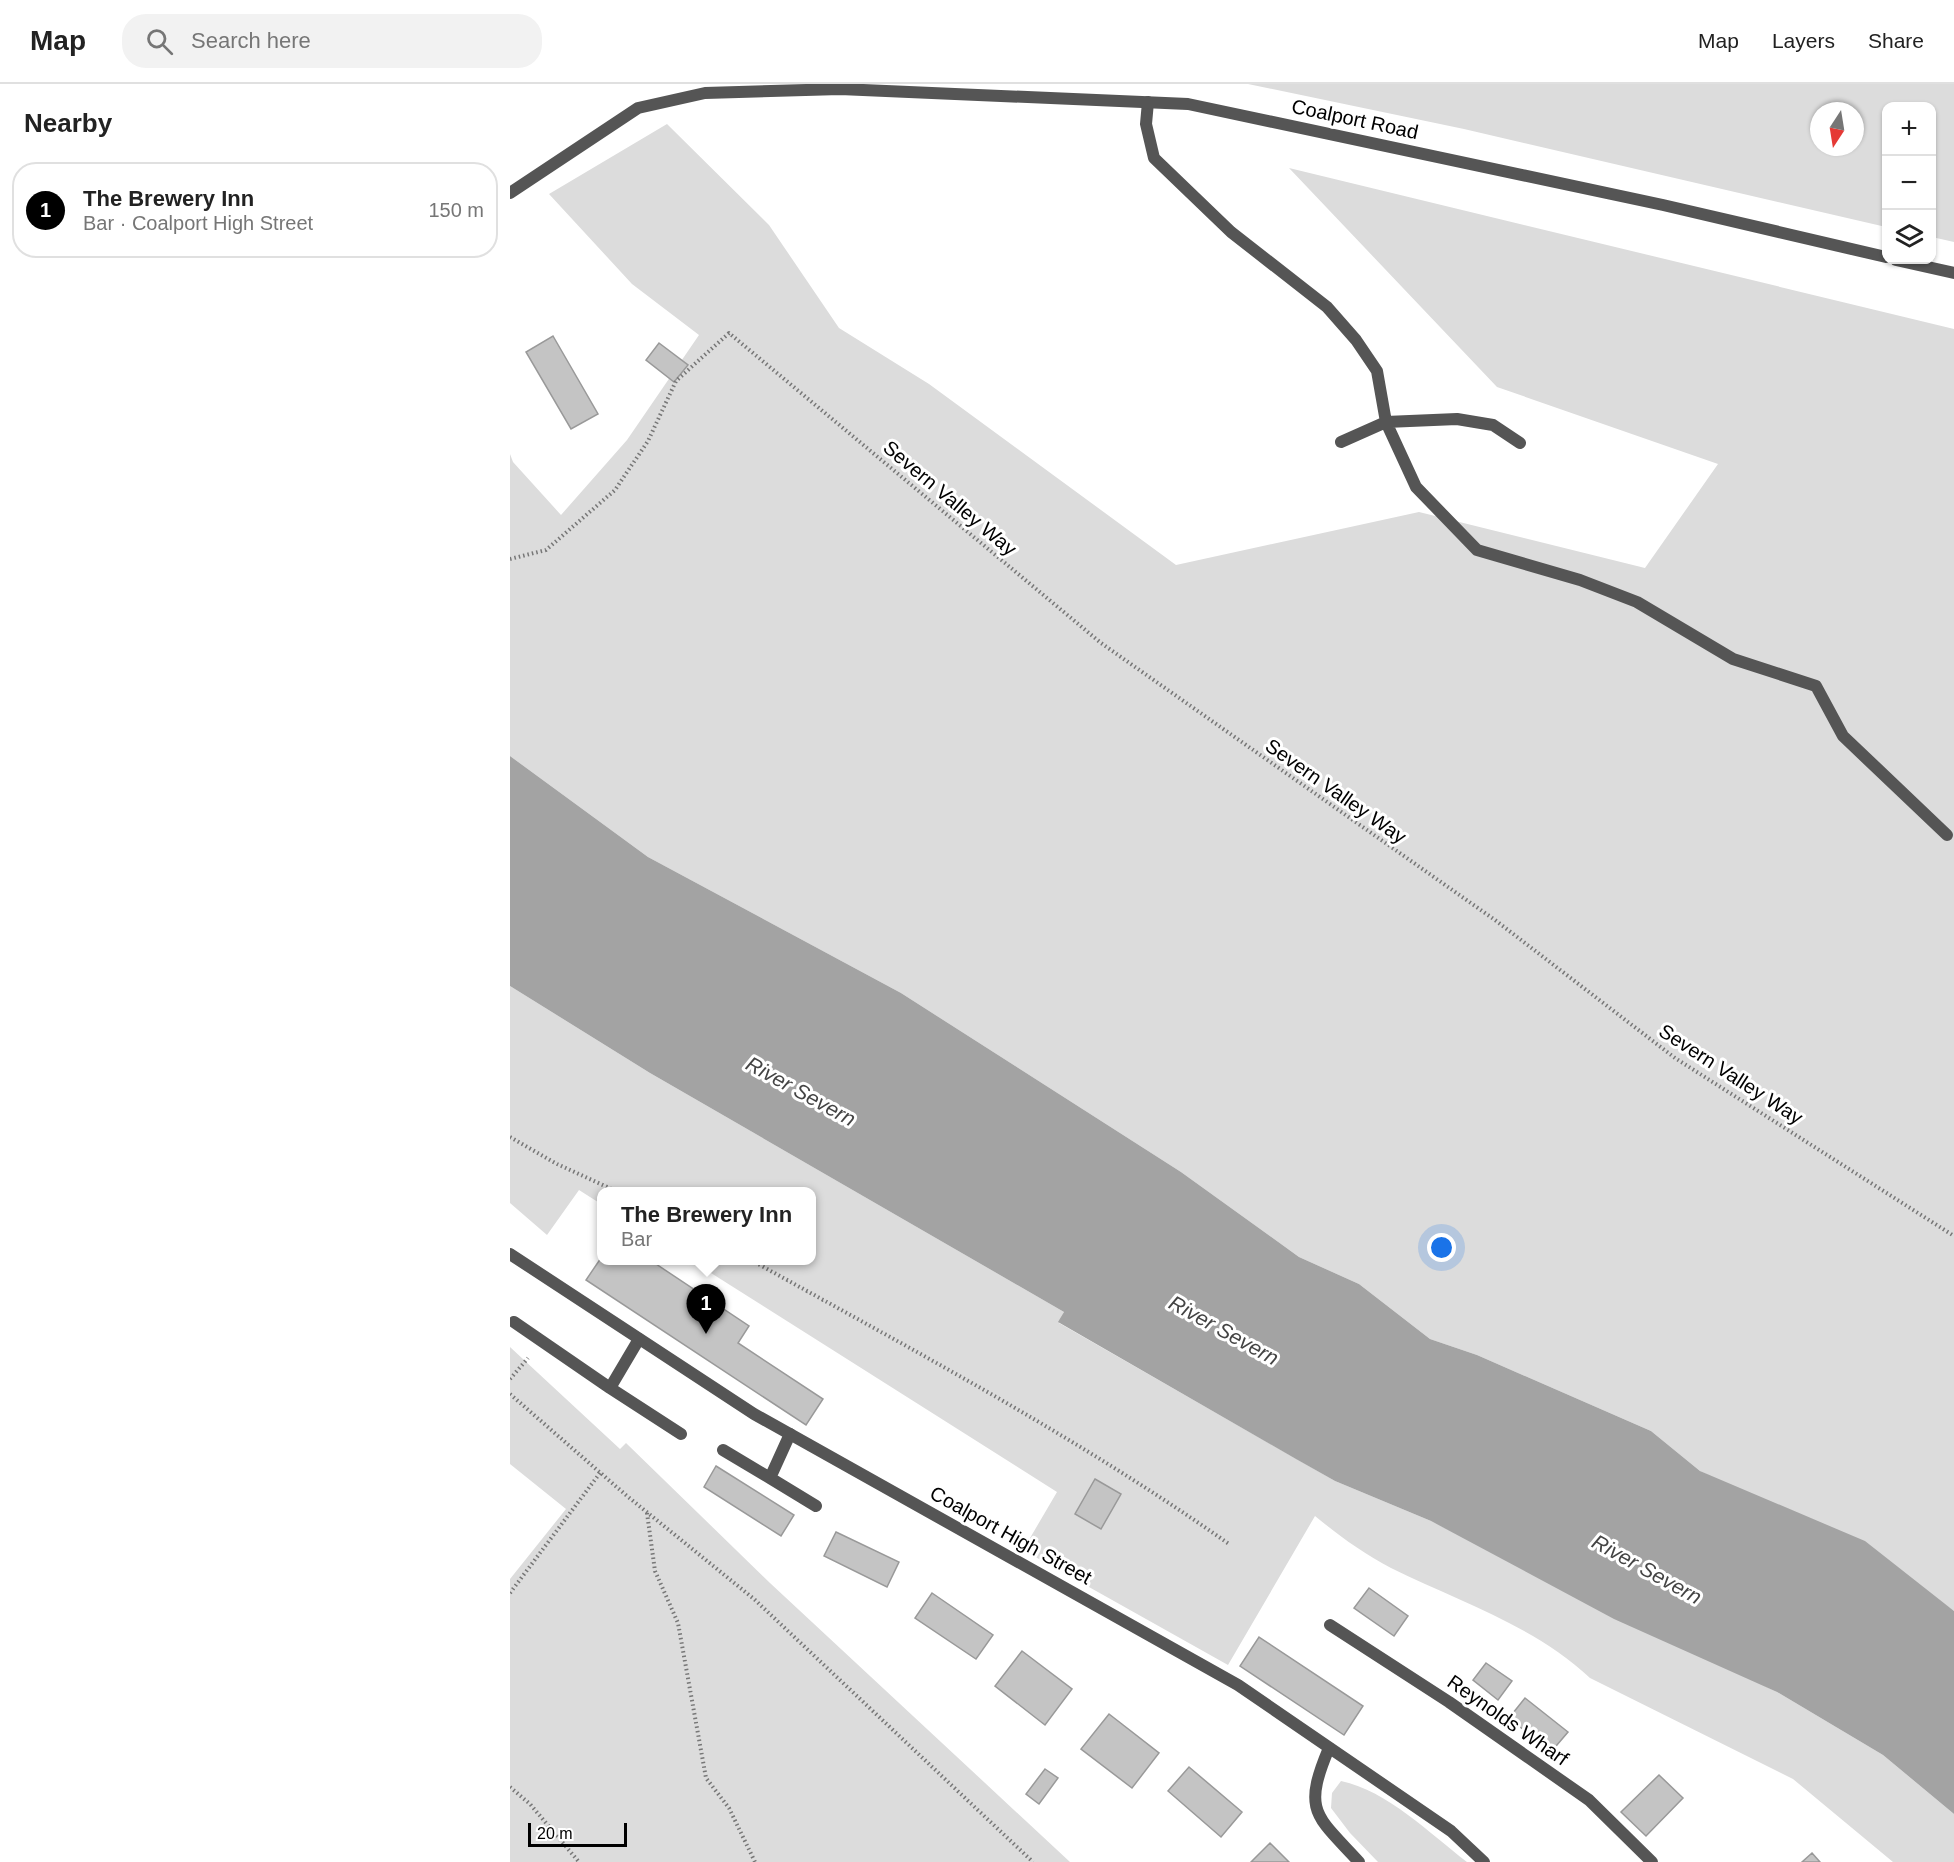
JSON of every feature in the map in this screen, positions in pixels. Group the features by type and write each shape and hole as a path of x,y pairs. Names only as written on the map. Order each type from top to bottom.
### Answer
{"street":[{"name":"Coalport Road","path":"510,193 579,150 638,108 705,93 840,89 1148,102 1188,104 1663,205 1882,256"},
{"path":"1148,102 1146,124 1154,158 1231,232 1327,307 1356,340 1377,371 1386,422 1416,487 1477,550 1580,580 1637,602 1733,658 1816,686 1844,736 1947,835"},
{"path":"1914,264 1954,273"},
{"path":"1341,442 1386,422 1457,419 1493,425 1520,443"},
{"name":"Coalport High Street","path":"510,1254 754,1414 1238,1685 1451,1831 1484,1862"},
{"path":"514,1322 681,1434"},
{"path":"610,1388 639,1339"},
{"path":"770,1478 790,1434"},
{"path":"723,1450 816,1506"},
{"name":"Reynolds Wharf","path":"1330,1625 1449,1702 1589,1800 1652,1862"},
{"path":"1329,1748 1316,1779 1314,1798 1318,1818 1359,1862"}],"path":[{"name":"Severn Valley Way","path":"510,559 546,550 615,490 648,441 676,381 729,333 1101,643 1495,920 1675,1058 1954,1236"},
{"path":"510,1137 557,1164 609,1187"},
{"path":"760,1265 1008,1402 1168,1502 1229,1544"},
{"path":"510,1394 600,1473 754,1599 1033,1862"},
{"path":"510,1593 600,1473"},
{"path":"647,1512 655,1571 678,1623 706,1778 729,1808 756,1862"},
{"path":"510,1787 530,1804 579,1862"}],"shaded area":[{"path":"1248,84 1954,84 1954,242 1936,238 1936,102 1882,102 1882,226 1464,129"},
{"path":"667,124 769,225 839,328 929,384 1176,565 1419,512 1645,568 1718,464 1497,387 1289,168 1954,329 1954,1611 1923,1589 1700,1471 1651,1431 1477,1355 1430,1339 1359,1284 1299,1257 1181,1172 901,993 648,857 510,756 510,454 513,462 561,515 627,440 699,335 632,284 549,194"},
{"path":"510,986 650,1073 1064,1312 1059,1323 1335,1481 1431,1521 1777,1692 1883,1755 1954,1814 1954,1862 1893,1862 1793,1779 1590,1678 1568,1660 1521,1629 1381,1563 1315,1516 1228,1665 1023,1550 1057,1492 698,1265 816,1265 816,1187 597,1187 597,1201 579,1190 547,1235 510,1203"},
{"path":"510,1347 620,1449 626,1443 770,1583 1070,1862 510,1862 510,1579 566,1509 510,1464"},
{"path":"1341,1781 1358,1786 1392,1803 1467,1862 1378,1862 1350,1833 1331,1808 1332,1793"}],"water":[{"name":"River Severn","path":"510,756 648,857 901,993 1181,1172 1299,1257 1359,1284 1430,1339 1477,1355 1651,1431 1700,1471 1865,1541 1954,1611 1954,1814 1883,1755 1777,1692 1614,1619 1431,1521 1335,1481 1296,1459 1058,1322 1064,1312 650,1073 510,986"}],"building":[{"path":"553,336 598,414 571,429 526,352"},
{"path":"659,343 688,365 674,382 646,360"},
{"path":"597,1264 658,1265 749,1326 738,1343 823,1399 806,1425 586,1280"},
{"path":"716,1466 794,1515 781,1536 704,1487"},
{"path":"1095,1479 1121,1494 1101,1529 1075,1514"},
{"path":"836,1532 899,1562 887,1587 824,1556"},
{"path":"1369,1588 1408,1616 1394,1636 1354,1608"},
{"path":"932,1593 993,1635 976,1659 915,1618"},
{"path":"1259,1637 1363,1706 1344,1735 1240,1666"},
{"path":"1022,1651 1072,1689 1045,1725 995,1686"},
{"path":"1486,1663 1512,1681 1498,1700 1473,1680"},
{"path":"1525,1698 1568,1732 1551,1752 1509,1718"},
{"path":"1109,1714 1159,1753 1132,1788 1081,1749"},
{"path":"1189,1767 1242,1812 1221,1837 1168,1791"},
{"path":"1045,1769 1058,1778 1039,1804 1026,1794"},
{"path":"1659,1775 1683,1798 1646,1836 1621,1812"},
{"path":"1270,1843 1289,1862 1251,1862"},
{"path":"1812,1853 1820,1862 1802,1862"}],"place":[{"name":"The Brewery Inn","path":"706,1334"}]}
